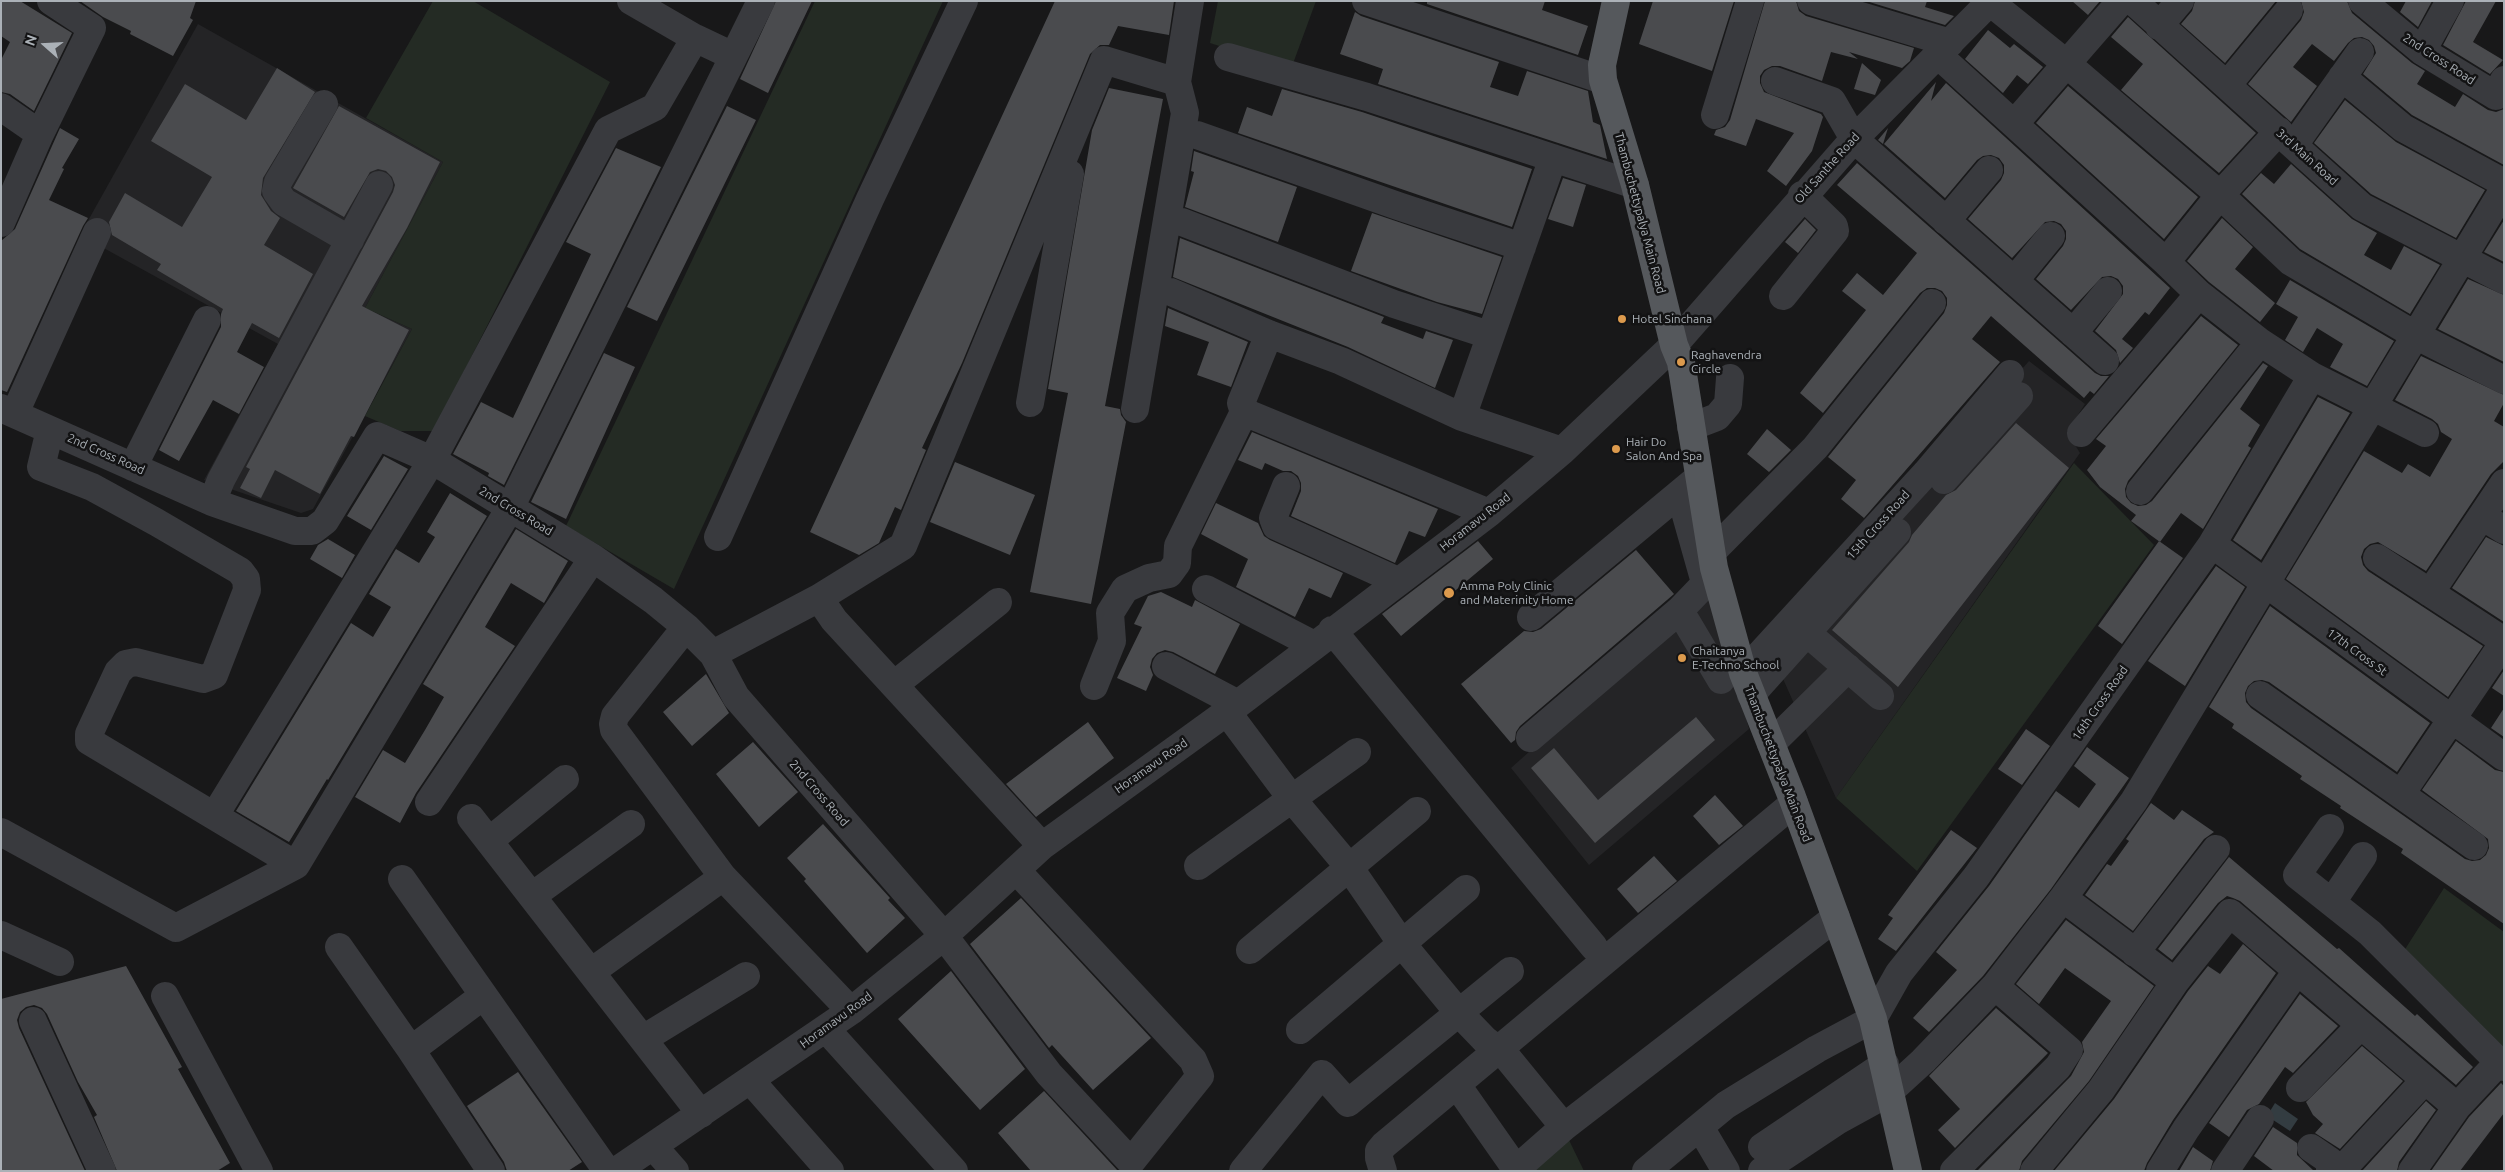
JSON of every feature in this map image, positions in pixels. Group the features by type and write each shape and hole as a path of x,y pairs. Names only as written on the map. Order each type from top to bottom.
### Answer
{"main road":[{"name":"Thambuchettypalya Main Road","path":"1616,1 1602,65 1603,80 1635,185 1674,345 1681,362 1691,427 1690,486 1711,553 1708,591 1738,683 1771,744 1873,1019 1885,1064 1888,1093 1908,1171"}],"street":[{"path":"1,223 40,134 92,28 51,1"},
{"path":"631,1 694,38 733,56"},
{"path":"1,832 176,928 296,864 510,508 761,1"},
{"path":"718,537 870,199 964,1"},
{"path":"1135,409 1185,113 1177,82 1190,1"},
{"path":"1366,1 1603,80"},
{"path":"1715,115 1750,1"},
{"path":"1811,1 1944,49 2015,123 2199,294 2260,342 2312,376 2371,408 2425,433"},
{"path":"2015,123 2121,1"},
{"name":"3rd Main Road","path":"2133,1 2159,26 2228,84 2362,207 2504,280"},
{"path":"2159,26 2180,1"},
{"path":"2422,50 2450,1"},
{"path":"1990,2 2067,64 2220,195 2291,262 2416,335 2504,380"},
{"name":"Old Santhe Road","path":"1674,345 1802,195 1854,139 1990,2"},
{"name":"2nd Cross Road","path":"2366,3 2422,50 2500,88"},
{"path":"2228,84 2289,10"},
{"path":"215,815 432,460 608,130 655,107 694,38"},
{"path":"2166,262 2220,195 2287,138 2342,77 2360,52"},
{"path":"1228,58 1367,97 1635,185"},
{"path":"713,654 819,598 903,546 1104,60 1177,82"},
{"path":"2342,77 2403,128 2504,183"},
{"path":"1774,81 1832,101 1854,139 2104,361"},
{"path":"324,104 278,182 276,190 284,202 350,240"},
{"path":"1,106 40,134"},
{"path":"1030,403 1078,123"},
{"path":"1197,135 1398,206 1522,247"},
{"path":"1462,417 1489,335 1553,158"},
{"path":"1946,221 1989,170"},
{"path":"212,502 226,472 379,185"},
{"path":"1762,1159 1888,1093 1923,1061 1995,986 2063,898 2134,801 2504,189"},
{"path":"1783,296 1835,231 1834,226 1802,195"},
{"path":"1182,222 1394,304 1489,335"},
{"path":"8,411 97,232"},
{"path":"2014,281 2051,236"},
{"path":"2073,333 2108,291"},
{"path":"1171,292 1269,334 1341,361 1462,417 1562,451"},
{"path":"2081,433 2199,294"},
{"path":"1711,553 1815,448 1932,303"},
{"path":"133,466 207,320"},
{"path":"1094,686 1112,641 1110,614 1125,589 1150,578 1168,574 1177,564 1178,546 1244,412 1241,403 1269,334"},
{"path":"2140,491 2260,342"},
{"name":"Horamavu Road","path":"616,1171 851,1011 944,936 1042,846 1233,708 1323,637 1489,513 1562,451 1674,345"},
{"name":"16th Cross Road","path":"1873,1019 1899,973 1976,877 2212,544 2312,376"},
{"path":"1691,427 1717,417 1728,404 1730,378"},
{"name":"15th Cross Road","path":"1738,683 1926,473 2015,385 1807,633"},
{"name":"2nd Cross Road","path":"8,411 212,502 295,531 312,531 324,521 378,436 432,460 593,558 653,600 686,627 713,654 736,697 944,936 1049,1074 1131,1162 1200,1076 1194,1060 1016,870"},
{"path":"1244,412 1489,513"},
{"path":"50,430 41,467 92,487 140,513 240,571 246,579 247,590 214,675 203,680 136,662 126,664 118,672 89,734 89,742 296,864"},
{"path":"2430,593 2493,523 2504,483"},
{"path":"1286,486 1273,518 1276,526 1398,581"},
{"path":"1690,486 1704,579 1703,586 1708,591"},
{"path":"1531,617 1690,486"},
{"name":"17th Cross St","path":"2212,544 2264,584 2504,757"},
{"path":"429,802 593,558"},
{"path":"2377,558 2504,642 2400,794"},
{"path":"1206,589 1323,637 1594,948"},
{"path":"1708,591 1686,620 1541,741 1708,591"},
{"path":"819,598 834,620 1042,846"},
{"path":"894,685 998,602"},
{"path":"1686,620 1738,683 1807,633 1880,696"},
{"path":"686,627 615,716 613,724 618,736 723,876 851,1011"},
{"path":"1166,666 1233,708 1292,798 1349,867 1402,944 1459,1013 1486,1040 1499,1049 1526,1079 1564,1127"},
{"path":"1771,744 1848,668"},
{"path":"2260,694 2474,846"},
{"path":"1198,866 1357,752"},
{"path":"489,842 565,779"},
{"path":"1383,1171 1379,1158 1380,1151 1384,1145 1794,803"},
{"path":"1250,950 1417,811"},
{"path":"471,818 701,1114"},
{"path":"532,896 631,824"},
{"path":"2330,828 2297,875 2370,933 2501,1065 2456,1107 2412,1171"},
{"path":"2135,953 2216,849"},
{"path":"2332,902 2363,856"},
{"path":"591,972 723,876"},
{"path":"402,879 607,1171"},
{"path":"1300,1030 1466,889"},
{"path":"2063,898 2175,982"},
{"path":"2034,1171 2102,1090 2175,982 2230,914 2456,1107"},
{"path":"1456,1084 1515,1170 1564,1127 1836,917"},
{"path":"1,935 60,962"},
{"path":"339,947 492,1171"},
{"path":"1242,1171 1322,1074 1348,1103 1510,971"},
{"path":"2160,1171 2186,1129 2297,971"},
{"path":"642,1039 746,976"},
{"path":"1954,1171 2058,1067 2069,1050 1995,986"},
{"path":"165,996 259,1171"},
{"path":"411,1050 483,996"},
{"path":"1646,1171 1726,1105 1817,1049 1873,1019"},
{"path":"33,1021 102,1171"},
{"path":"2300,1088 2360,1026"},
{"path":"826,1029 954,1171"},
{"path":"1762,1159 1885,1064"},
{"path":"750,1080 830,1171"},
{"path":"2311,1148 2339,1167 2425,1080"},
{"path":"2225,1171 2260,1119"},
{"path":"1700,1127 1726,1171"},
{"path":"653,1146 676,1171"}],"shaded area":[{"path":"433,1 473,1 610,82 434,431 400,431 365,416 412,329 365,308 443,162 366,118"},
{"path":"815,1 943,1 674,589 566,526"},
{"path":"1218,1 1316,1 1291,69 1210,43"},
{"path":"198,24 443,162 365,308 412,329 313,509 301,513 204,480 278,344 80,235"},
{"path":"2029,361 2085,404 2067,432 2080,453 1836,798 1772,654"},
{"path":"2074,463 2154,545 1917,871 1836,798"},
{"name":"Chaitanya E-Techno School","path":"1713,587 1749,729 1589,865 1511,768"},
{"path":"2444,888 2504,932 2504,1050 2402,954"},
{"path":"2275,1103 2298,1119 2290,1131 2267,1116"},
{"path":"1568,1138 1584,1171 1531,1171"}],"building":[{"path":"1,1 20,1 72,33 34,111 10,94 1,92 1,60 10,42 1,36"},
{"path":"80,1 196,1 190,18 193,20 173,56 130,34 131,31 103,17"},
{"path":"776,1 812,1 768,93 740,79"},
{"path":"1055,1 1174,1 1169,35 1118,26 1109,45 1100,45 1090,54 962,363 922,448 926,450 901,510 895,507 879,543 859,555 810,532"},
{"path":"1427,1 1545,1 1542,10 1588,26 1578,55 1427,4"},
{"path":"1653,1 1734,1 1712,71 1639,44"},
{"path":"1765,1 1796,1 1799,11 1806,16 1914,48 1910,61 1902,68 1849,52 1858,59 1831,52 1822,81 1780,66 1772,66 1764,70 1760,76 1760,83 1764,92 1821,114 1823,117 1812,151 1786,186 1767,171 1794,133 1756,119 1746,146 1714,135 1716,130 1725,127 1730,120"},
{"path":"1866,1 1927,1 1925,7 1954,16 1945,25"},
{"path":"2072,1 2100,1 2088,15"},
{"path":"2195,1 2276,1 2225,63 2181,24 2192,11"},
{"path":"2301,1 2347,1 2352,13 2412,63 2425,71 2417,84 2455,107 2463,94 2488,110 2496,112 2504,109 2504,165 2412,115 2363,74 2376,53 2374,46 2369,40 2362,37 2354,38 2348,43 2334,61 2312,44 2293,67 2317,86 2291,122 2248,84 2301,20 2304,12"},
{"path":"2406,1 2432,1 2418,27 2400,12"},
{"path":"2466,1 2496,1 2473,42 2503,60 2490,74 2443,45"},
{"path":"1355,12 1361,16 1499,62 1490,87 1518,96 1527,71 1588,91 1593,122 1600,125 1607,159 1378,84 1383,69 1340,54"},
{"path":"2128,17 2256,133 2219,173 2121,90 2143,64 2111,37"},
{"path":"1988,30 2010,48 2014,44 2043,67 2028,84 2017,75 2003,93 1965,59"},
{"path":"1862,63 1881,80 1875,95 1854,89"},
{"path":"277,68 315,92 263,178 261,195 271,211 280,218 264,245 313,274 279,338 252,323 237,352 264,367 239,414 213,400 179,461 159,450 221,327 223,309 157,270 161,264 112,235 109,222 125,193 182,227 212,177 151,141 185,84 246,120"},
{"path":"1936,82 1931,101 1946,83 2170,288 2149,315 2145,312 2122,339 2133,348 2120,363 2116,350 2095,331 2123,294 2123,286 2118,279 2111,276 2102,277 2071,310 2036,279 2063,246 2066,239 2066,231 2061,224 2054,221 2045,222 2012,258 1968,219 2001,180 2004,173 2004,165 1999,158 1991,155 1983,156 1977,160 1945,198 1884,144"},
{"path":"2068,86 2198,197 2164,239 2036,123"},
{"path":"1109,88 1163,99 1105,406 1120,409 1121,415 1126,422 1091,604 1030,592 1068,393 1048,389 1092,130"},
{"path":"1282,89 1362,112 1532,169 1512,227 1238,133 1247,107 1272,116"},
{"path":"2345,100 2396,142 2485,190 2456,238 2371,194 2314,143"},
{"path":"339,106 440,162 407,228 362,306 409,330 354,437 351,436 320,494 275,470 261,498 240,488 250,469 246,467 393,192 395,185 392,177 386,171 378,169 370,172 344,217 293,188"},
{"path":"727,106 756,120 657,321 627,307"},
{"path":"60,128 79,139 62,168 64,169 49,200 88,218 7,392 1,390 1,241 15,229"},
{"path":"1888,128 1883,144 1878,140"},
{"path":"616,148 661,167 504,485 488,476 489,473 453,454 481,402 513,418 591,254 566,242"},
{"path":"1194,151 1297,187 1278,242 1185,207 1194,172 1191,171"},
{"path":"1857,163 2095,373 2101,376 2109,376 2094,394 2090,391 2084,398 1991,316 1972,339 2000,362 1864,518 1841,499 1856,480 1828,457 1944,313 1947,298 1942,291 1935,288 1927,288 1920,293 1823,413 1800,393 1866,310 1842,291 1857,273 1883,295 1917,253 1837,185"},
{"path":"2291,164 2352,219 2377,233 2364,255 2391,270 2404,246 2440,265 2410,314 2300,249 2242,194 2261,173 2274,184"},
{"path":"1563,178 1586,185 1573,227 1548,219"},
{"path":"1372,213 1502,257 1482,314 1437,302 1351,271"},
{"path":"2222,218 2253,247 2235,269 2275,303 2260,322 2209,282 2187,261"},
{"path":"1805,219 1816,230 1798,253 1785,242"},
{"path":"2504,220 2504,262 2484,252"},
{"path":"1180,238 1384,317 1381,323 1423,339 1426,331 1453,340 1435,388 1348,347 1173,277"},
{"path":"2468,279 2504,295 2504,362 2438,329"},
{"path":"2290,280 2394,341 2367,386 2330,367 2343,344 2317,328 2303,352 2285,340 2298,317 2276,304"},
{"path":"1168,308 1248,342 1231,387 1197,375 1209,342 1165,326"},
{"path":"2201,316 2238,345 2128,481 2125,489 2126,497 2131,503 2138,506 2146,505 2152,501 2263,363 2268,366 2240,409 2260,425 2248,446 2251,448 2203,529 2181,513 2160,542 2131,521 2136,515 2100,487 2087,470 2106,446 2096,439"},
{"path":"604,353 635,367 566,519 531,502"},
{"path":"2421,356 2504,395 2504,403 2494,421 2504,427 2504,461 2491,474 2426,571 2378,542 2370,544 2364,549 2361,557 2363,565 2368,571 2483,646 2448,697 2286,579 2364,451 2402,473 2408,464 2430,477 2452,439 2441,432 2438,424 2432,419 2395,400"},
{"path":"2318,397 2350,413 2261,560 2233,540"},
{"path":"2016,423 2069,468 1898,687 1832,630 1909,542 1912,535 1946,495 1956,490"},
{"path":"1767,429 1791,450 1769,472 1747,454"},
{"path":"1252,432 1438,509 1425,537 1409,531 1395,563 1291,516 1301,491 1301,483 1298,476 1291,471 1283,471 1265,463 1262,470 1238,460"},
{"path":"384,456 408,469 371,530 347,516"},
{"path":"955,462 1035,495 1010,555 930,522"},
{"path":"450,493 487,516 289,842 236,811 351,623 373,637 391,607 369,594 396,549 419,563 435,537 427,532"},
{"path":"1216,503 1258,523 1264,536 1270,540 1343,573 1331,598 1309,588 1295,617 1236,587 1248,559 1201,534"},
{"path":"516,529 568,561 544,603 511,583 485,627 515,646 416,793 400,823 355,797 383,750 405,763 425,730 444,697 423,684"},
{"path":"2486,537 2504,546 2504,622 2452,588"},
{"path":"328,539 355,555 342,578 310,559 318,545"},
{"path":"1478,541 1493,559 1401,636 1382,614"},
{"path":"2159,541 2183,558 2122,644 2098,626"},
{"path":"1636,550 1674,594 1520,726 1516,732 1515,740 1511,743 1461,684 1524,631 1533,632 1541,629"},
{"path":"2216,566 2245,587 2185,686 2148,661"},
{"path":"1161,592 1192,607 1195,600 1240,624 1215,674 1173,652 1165,650 1157,653 1152,659 1150,667 1153,675 1146,691 1117,678 1142,627 1134,624 1148,596"},
{"path":"2270,606 2430,723 2397,772 2269,682 2262,680 2254,681 2248,686 2245,693 2246,702 2251,708 2465,859 2472,861 2480,860 2486,855 2489,848 2488,839 2422,790 2456,741 2495,770 2504,772 2504,924 2401,853 2403,849 2340,808 2341,806 2300,779 2302,776 2232,728 2234,724 2209,707"},
{"path":"2504,670 2504,696 2492,688"},
{"path":"706,674 729,713 692,746 663,712"},
{"path":"2504,708 2504,737 2491,728"},
{"path":"1696,717 1715,740 1595,843 1531,768 1554,748 1598,800"},
{"path":"1088,722 1114,758 1036,817 1006,784"},
{"path":"2026,729 2050,746 2022,785 1998,769"},
{"path":"753,742 798,792 759,827 716,774"},
{"path":"2087,747 2129,778 2051,889 1983,976 1929,1032 1913,1018 1957,970 1936,952 1989,886 2056,791 2079,808 2096,784 2074,766"},
{"path":"1715,795 1743,826 1719,845 1693,816"},
{"path":"2151,803 2174,820 2182,810 2214,832 2204,839 2133,931 2085,895 2107,864 2111,866 2129,841 2126,839"},
{"path":"823,824 890,898 888,900 905,918 867,953 804,881 806,879 787,858"},
{"path":"1951,830 1977,848 1896,951 1878,939 1893,918 1888,915"},
{"path":"1654,856 1677,881 1638,913 1617,889"},
{"path":"2229,857 2337,949 2339,948 2415,1016 2417,1014 2473,1067 2456,1085 2240,901 2233,898 2227,896 2218,903 2172,960 2158,949"},
{"path":"1021,898 1151,1038 1093,1090 1052,1045 1049,1048 970,944"},
{"path":"2066,920 2154,986 2089,1081 2022,1161 2019,1171 1977,1171 2071,1076 2084,1052 2082,1042 2111,1001 2065,968 2039,1004 2016,984"},
{"path":"2243,944 2276,973 2173,1120 2144,1171 2054,1171 2114,1099 2188,991 2208,966 2220,974"},
{"path":"126,966 182,1067 178,1069 230,1163 217,1171 117,1171 94,1117 97,1115 78,1082 47,1014 42,1008 34,1005 26,1007 20,1012 17,1020 19,1028 85,1171 1,1171 1,999"},
{"path":"951,971 1025,1069 980,1110 898,1019"},
{"path":"2300,994 2338,1026 2293,1073 2285,1067 2259,1104 2247,1110 2229,1137 2209,1123"},
{"path":"1996,1008 2048,1053 1955,1148 1938,1130 1960,1109 1929,1076"},
{"path":"2362,1046 2403,1081 2340,1149 2315,1133 2323,1124 2313,1115 2306,1102"},
{"path":"518,1072 582,1162 568,1171 507,1171 504,1162 467,1106"},
{"path":"2501,1083 2504,1086 2504,1113 2460,1171 2431,1171 2469,1117"},
{"path":"1044,1091 1118,1171 1031,1171 998,1133"},
{"path":"2426,1101 2436,1110 2399,1162 2397,1171 2362,1171"},
{"path":"2273,1127 2297,1143 2297,1155 2314,1171 2274,1171 2254,1156"},
{"path":"2193,1147 2213,1161 2210,1171 2179,1171"}],"place":[{"name":"Hotel Sinchana","path":"1622,319"},
{"name":"Raghavendra Circle","path":"1681,362"},
{"name":"Hair Do Salon And Spa","path":"1616,449"},
{"name":"Amma Poly Clinic and Materinity Home","path":"1449,593"},
{"name":"Chaitanya E-Techno School","path":"1682,658"}]}
